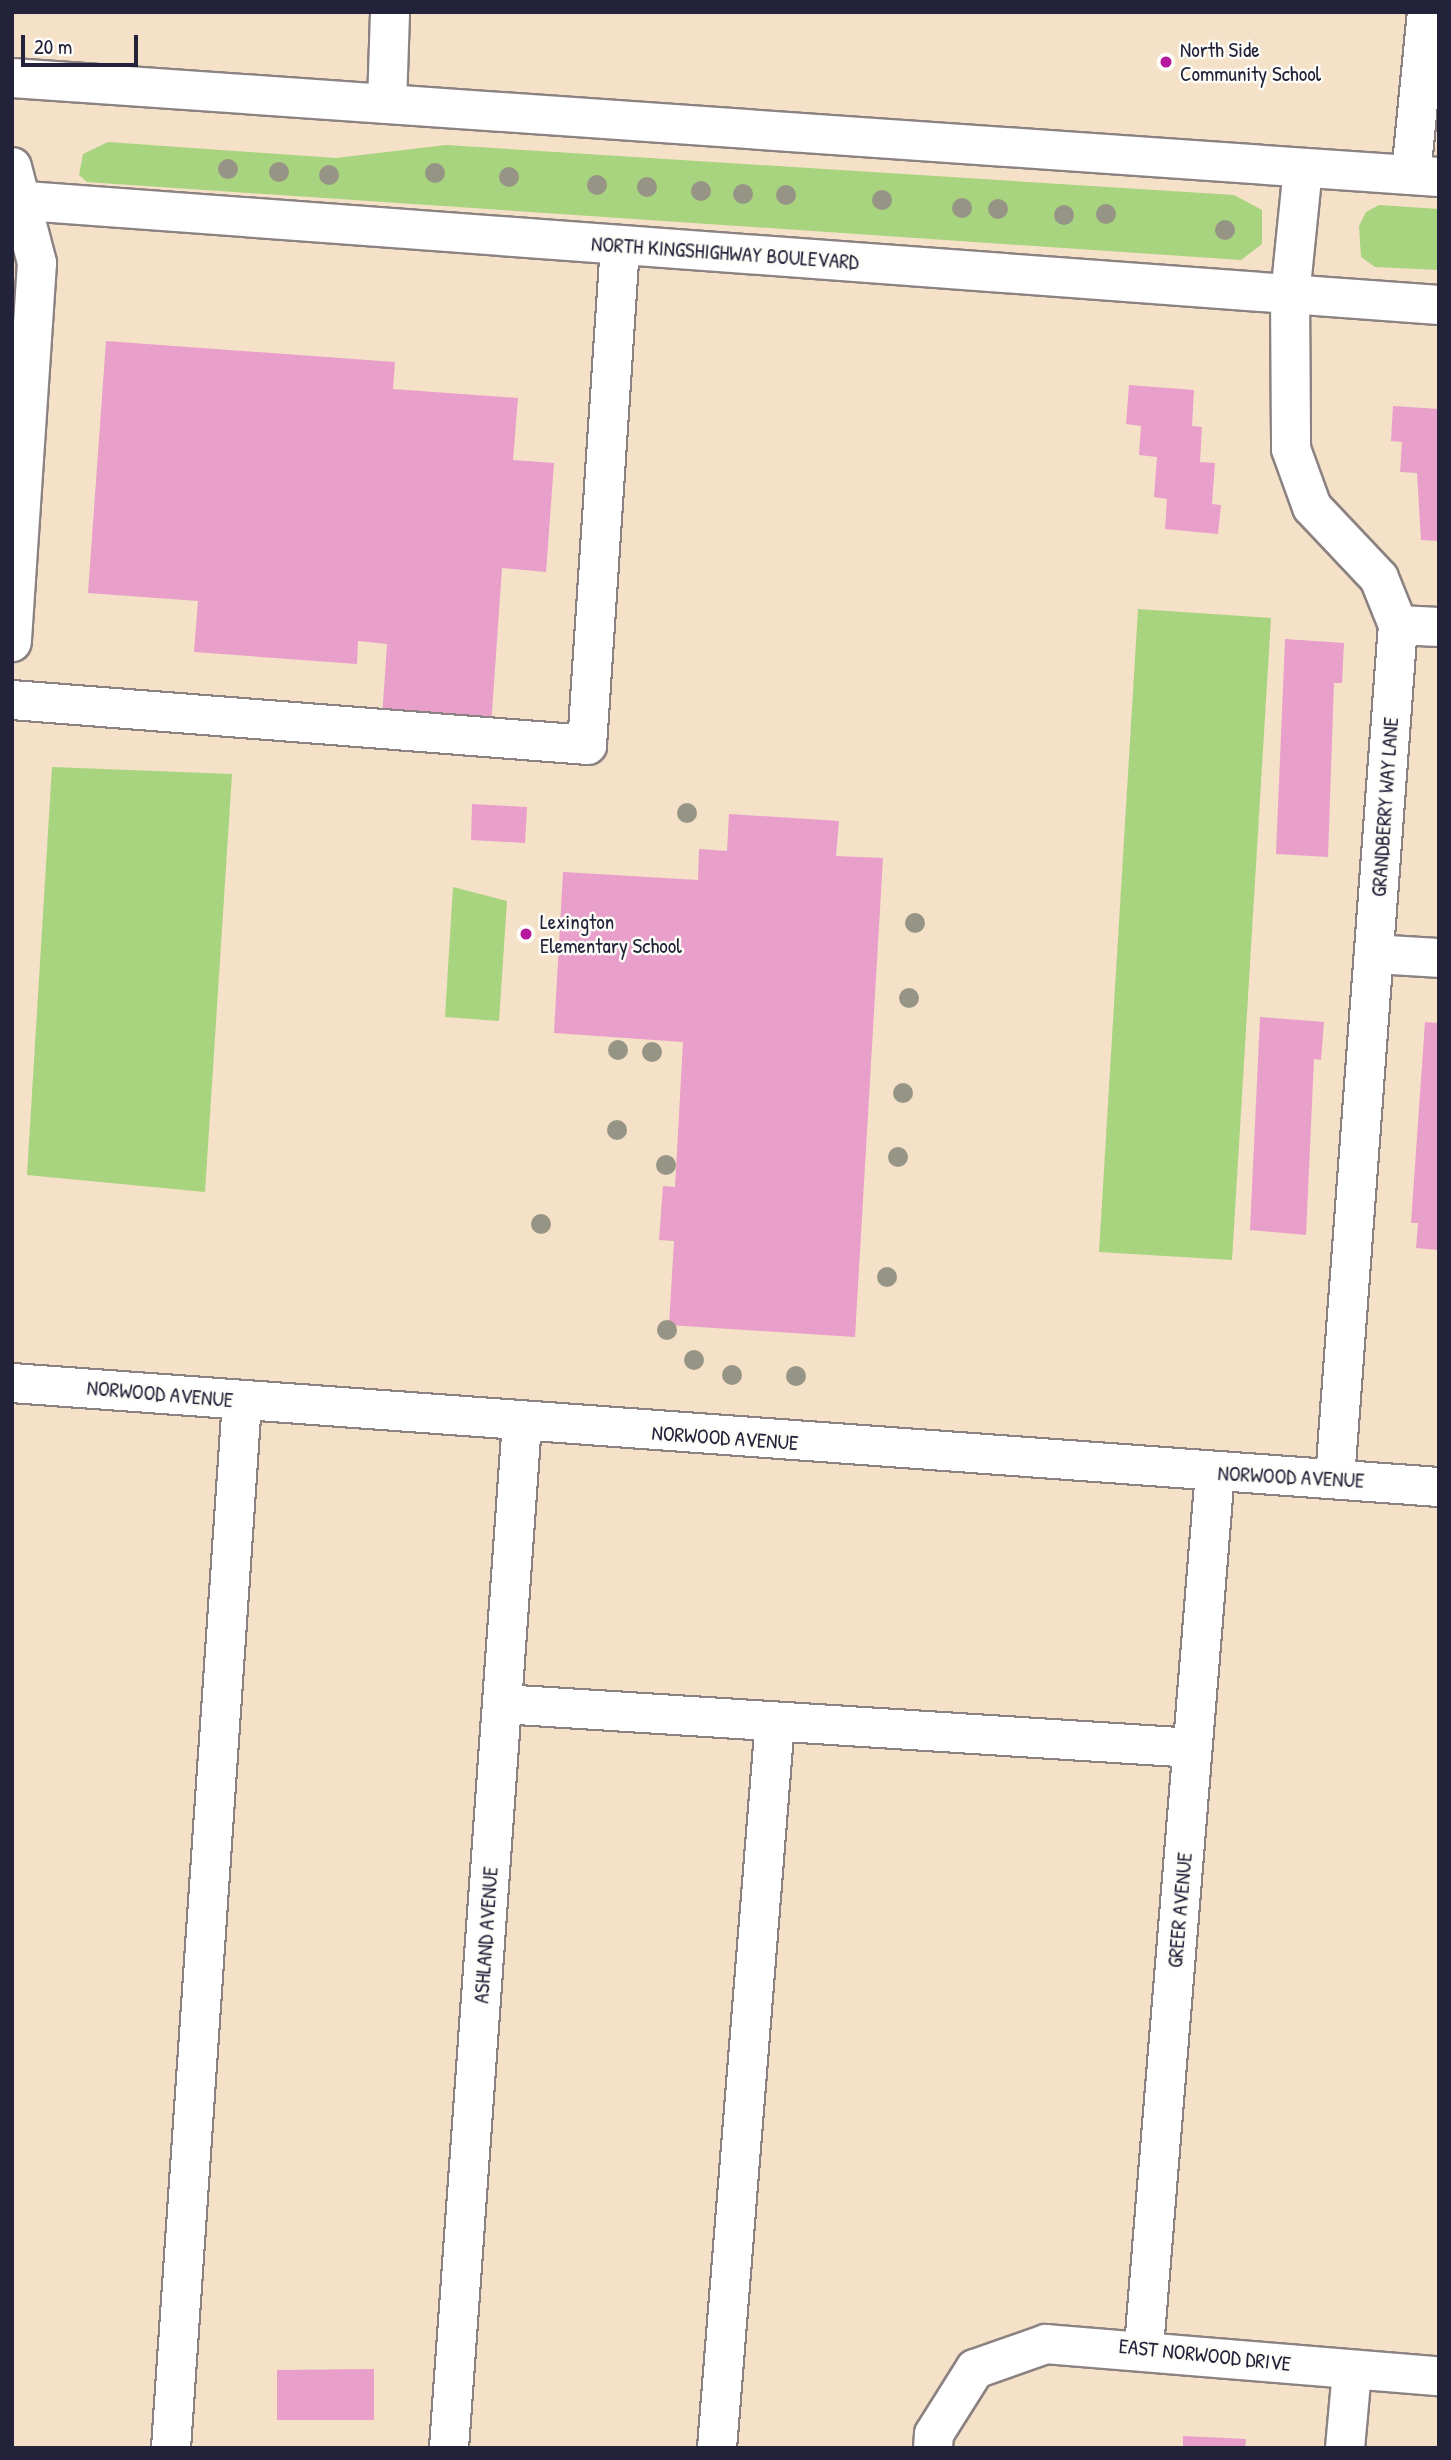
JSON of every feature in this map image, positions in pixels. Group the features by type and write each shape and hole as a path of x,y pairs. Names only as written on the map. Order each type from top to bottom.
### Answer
{"street":[{"path":"387,104 390,12"},
{"path":"12,78 1425,176 1427,12"},
{"name":"GRANDBERRY WAY LANE","path":"1303,168 1290,295 1291,449 1312,507 1379,578 1398,625 1335,1479"},
{"path":"12,642 22,356 37,263 15,189"},
{"name":"NORTH KINGSHIGHWAY BOULEVARD","path":"15,189 620,245 1439,305"},
{"path":"12,700 587,745 620,245"},
{"path":"1398,625 1439,627"},
{"path":"1374,954 1439,958"},
{"name":"NORWOOD AVENUE","path":"12,1382 522,1423 1439,1487"},
{"path":"171,2448 242,1401"},
{"name":"ASHLAND AVENUE","path":"449,2448 522,1423"},
{"name":"GREER AVENUE","path":"1144,2347 1215,1473"},
{"path":"502,1704 1193,1748"},
{"path":"717,2448 775,1721"},
{"name":"EAST NORWOOD DRIVE","path":"933,2448 934,2434 975,2369 1046,2344 1144,2347 1352,2371 1439,2376"},
{"path":"1345,2448 1352,2371"}],"green space":[{"path":"108,142 336,158 446,145 1234,195 1262,210 1262,244 1241,260 87,182 79,175 83,154"},
{"path":"1379,205 1439,209 1439,270 1375,267 1361,257 1359,226 1366,212"},
{"path":"1138,609 1271,618 1232,1260 1099,1252"},
{"path":"52,767 232,774 205,1192 27,1175"},
{"path":"453,887 507,901 499,1021 445,1017"}],"building":[{"path":"106,341 395,362 393,389 518,398 513,460 554,463 546,572 502,568 491,726 382,718 387,644 358,641 357,664 194,652 198,601 88,593"},
{"path":"1129,385 1194,390 1192,426 1202,427 1200,462 1215,463 1212,504 1221,505 1218,534 1165,529 1167,499 1154,497 1157,457 1139,455 1141,426 1126,424"},
{"path":"1393,406 1439,409 1439,541 1421,540 1417,473 1400,472 1402,442 1391,441"},
{"path":"1285,639 1344,643 1342,683 1334,683 1328,857 1276,854"},
{"path":"472,804 527,807 525,843 471,840"},
{"name":"Lexington Elementary School","path":"729,814 839,821 836,856 883,858 855,1337 669,1325 674,1241 659,1240 663,1186 675,1187 683,1042 554,1033 563,872 698,880 699,849 727,851"},
{"path":"1260,1017 1324,1022 1321,1060 1314,1059 1306,1235 1250,1230"},
{"path":"1425,1022 1439,1023 1439,1250 1416,1248 1418,1223 1411,1223"},
{"path":"374,2369 374,2420 277,2420 277,2370"},
{"path":"1183,2436 1246,2439 1245,2448 1183,2448"}],"place":[{"name":"North Side Community School","path":"1166,62"},
{"name":"Lexington Elementary School","path":"526,934"}]}
